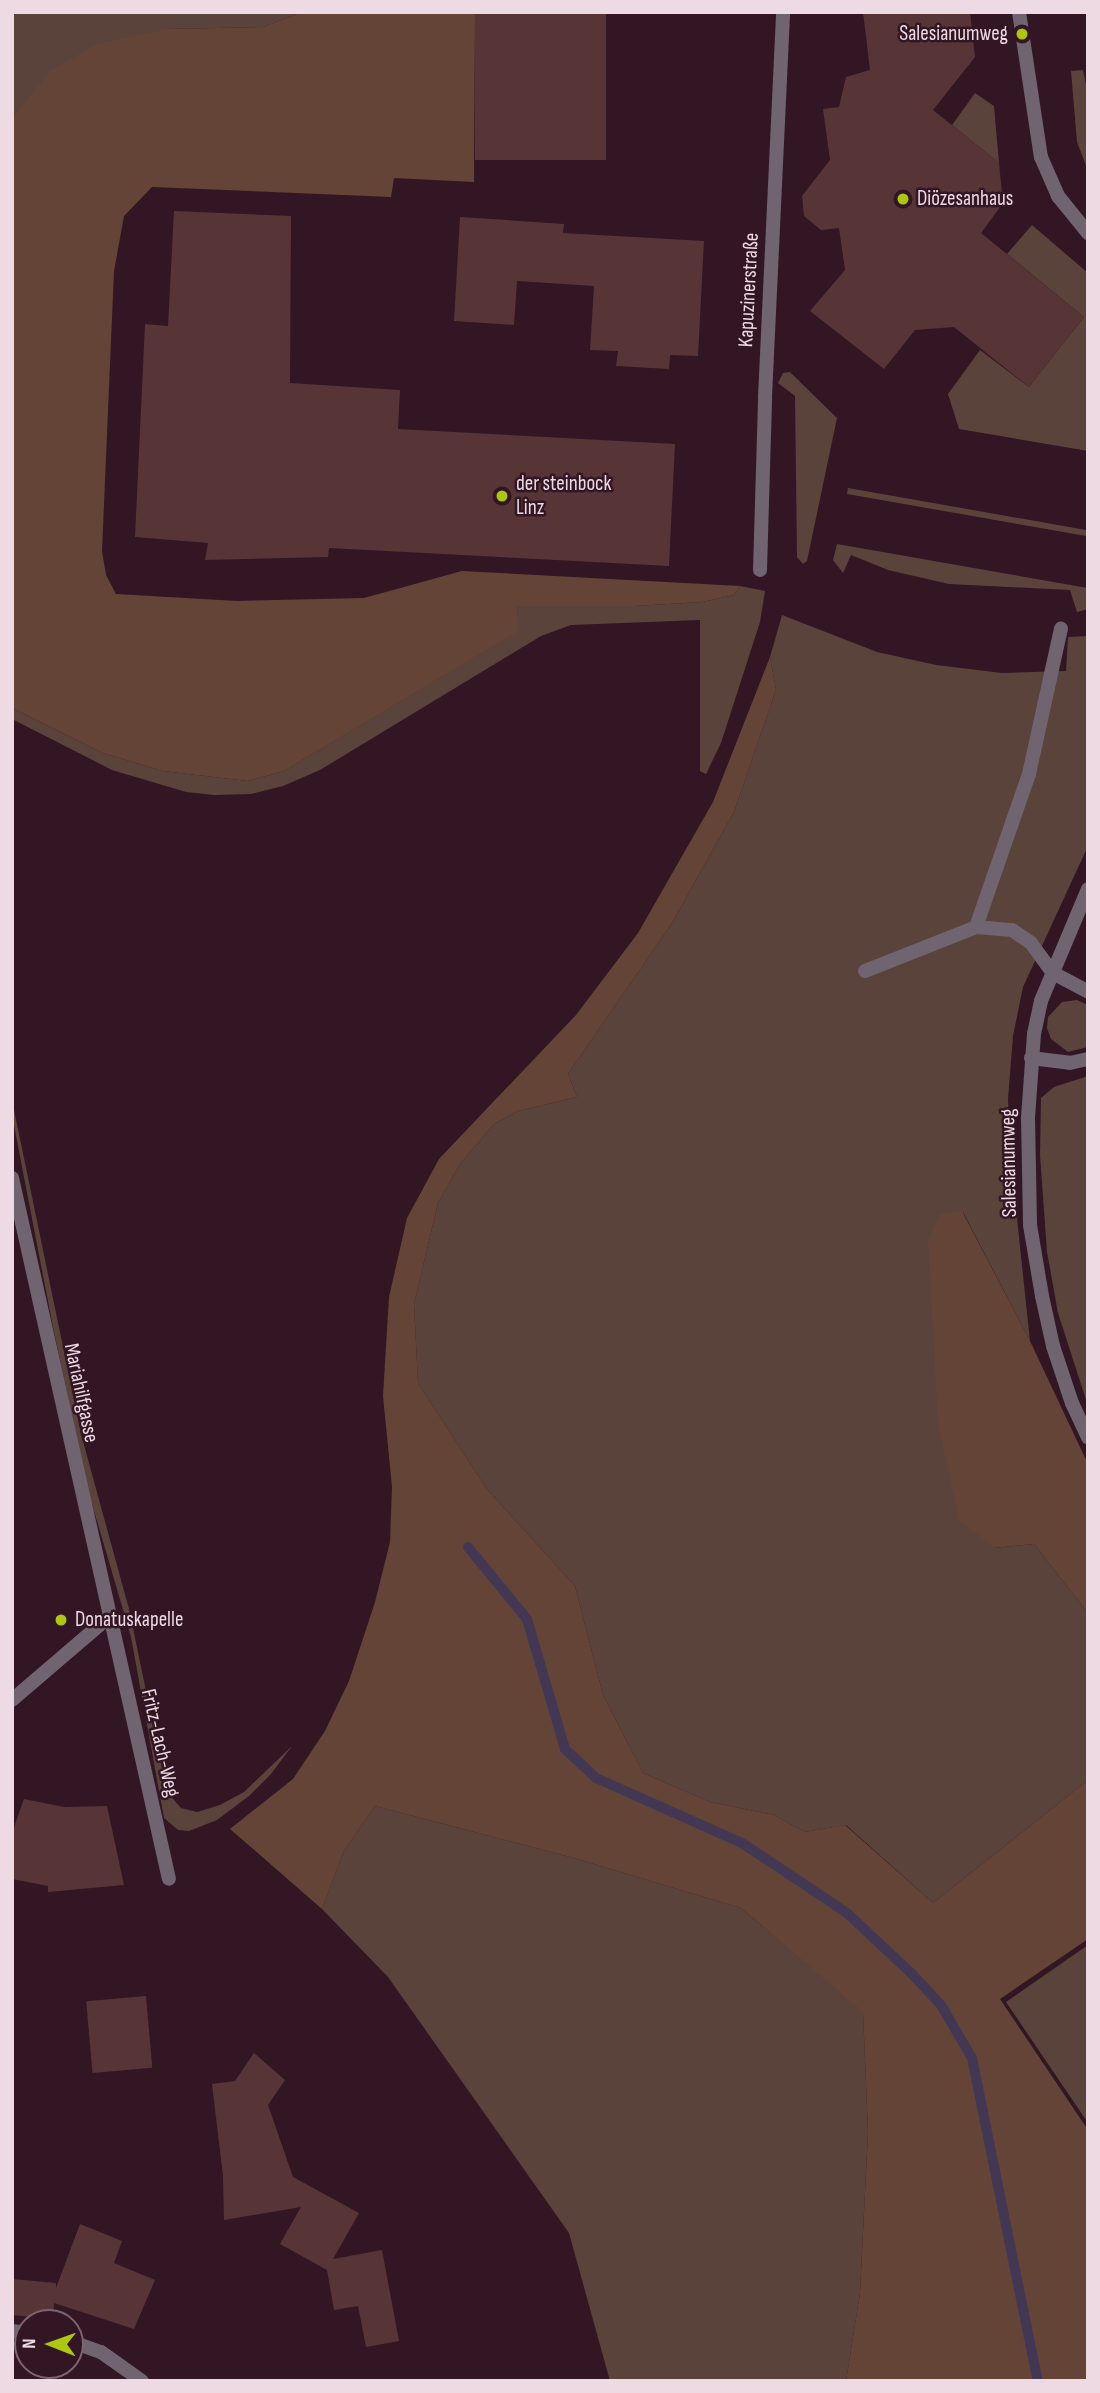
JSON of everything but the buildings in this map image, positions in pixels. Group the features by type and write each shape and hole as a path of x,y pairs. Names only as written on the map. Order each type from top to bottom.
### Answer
{"street":[{"name":"Kapuzinerstraße","path":"761,570 765,397 783,12"},
{"path":"1019,12 1041,157 1058,197 1088,233"},
{"path":"976,927 1029,774 1061,628"},
{"name":"Salesianumweg","path":"1088,889 1041,1002 1031,1058 1028,1118 1030,1225 1053,1346 1088,1437"},
{"path":"865,971 976,927 1012,930 1031,943 1054,973 1088,992"},
{"path":"1031,1058 1070,1063 1088,1059"},
{"name":"Mariahilfgasse","path":"12,1178 110,1617"},
{"path":"12,1700 110,1617"},
{"name":"Fritz-Lach-Weg","path":"110,1617 169,1879"},
{"path":"84,2346 101,2352 142,2381"}],"shaded area":[{"path":"12,12 302,12 263,27 167,29 12,119"},
{"path":"302,12 475,12 474,182 394,178 391,197 152,187 124,216 114,271 102,551 106,575 116,594 237,601 364,598 462,571 740,586 734,595 702,602 634,606 517,606 519,631 284,771 248,781 163,771 103,753 12,708 12,119 50,71 97,44 167,29 263,27"},
{"path":"1083,70 1088,95 1088,171 1077,142 1071,71"},
{"path":"975,93 994,106 999,163 952,125"},
{"path":"1032,225 1088,273 1088,451 959,429 948,394 980,350 1029,387 1084,317 1007,254"},
{"path":"790,372 837,418 807,561 803,564 797,557 795,396 778,383 783,373"},
{"path":"848,488 1087,530 1086,536 847,494"},
{"path":"837,544 1088,588 1088,609 1077,612 1070,590 949,584 888,570 851,555 843,573 833,560"},
{"path":"740,586 765,591 760,622 721,743 706,774 700,771 700,620 571,625 541,636 320,770 283,786 251,794 214,795 186,792 112,770 12,719 12,708 103,753 163,771 248,781 284,771 518,631 517,606 634,606 702,602 734,595"},
{"path":"782,615 877,652 936,665 1002,673 1066,671 1068,637 1088,636 1088,846 1023,987 1013,1036 1008,1099 1011,1162 1030,1341 963,1212 994,1548 1034,1544 1088,1613 1088,1780 933,1903 846,1825 805,1832 774,1815 710,1802 643,1773 603,1695 575,1586 486,1488 418,1383 414,1304 438,1203 460,1164 494,1124 518,1111 577,1097 568,1074 672,923 734,812 776,690 770,657"},
{"path":"770,657 776,690 734,812 672,923 568,1074 577,1097 518,1111 494,1124 460,1164 438,1203 414,1304 418,1383 486,1488 575,1586 603,1695 643,1773 710,1802 774,1815 805,1832 845,1825 933,1903 1088,1780 1088,1939 1000,1999 1088,2130 1088,2381 846,2381 860,2293 868,2132 863,2012 741,1908 574,1858 375,1806 344,1851 322,1909 230,1829 293,1779 325,1731 349,1681 375,1602 390,1542 392,1487 383,1396 389,1297 407,1218 439,1159 576,1015 638,933 713,802"},
{"path":"1077,1000 1088,1005 1088,1047 1068,1052 1051,1039 1047,1028 1048,1017 1062,1002"},
{"path":"1088,1076 1088,1406 1058,1313 1047,1252 1040,1155 1041,1098 1054,1087"},
{"path":"12,1100 81,1434 129,1609 167,1792 181,1808 197,1812 220,1805 244,1792 292,1746 271,1774 249,1796 217,1820 189,1831 178,1830 164,1818 131,1637 87,1487 52,1322 12,1115"},
{"path":"962,1211 1030,1341 1088,1464 1088,1613 1034,1544 994,1548 959,1520 938,1425 928,1241 939,1214"},
{"path":"375,1806 574,1858 741,1908 863,2011 868,2132 860,2293 846,2381 610,2381 569,2233 388,1977 322,1909 344,1851"},
{"path":"1088,1945 1088,2123 1006,2002"}],"waterway":[{"path":"468,1547 527,1619 565,1749 596,1778 742,1843 847,1913 941,2005 972,2058 1038,2381"}],"place":[{"name":"Salesianumweg","path":"1022,34"},
{"name":"Diözesanhaus","path":"903,199"},
{"name":"der steinbock Linz","path":"502,496"},
{"name":"Donatuskapelle","path":"61,1620"}]}
